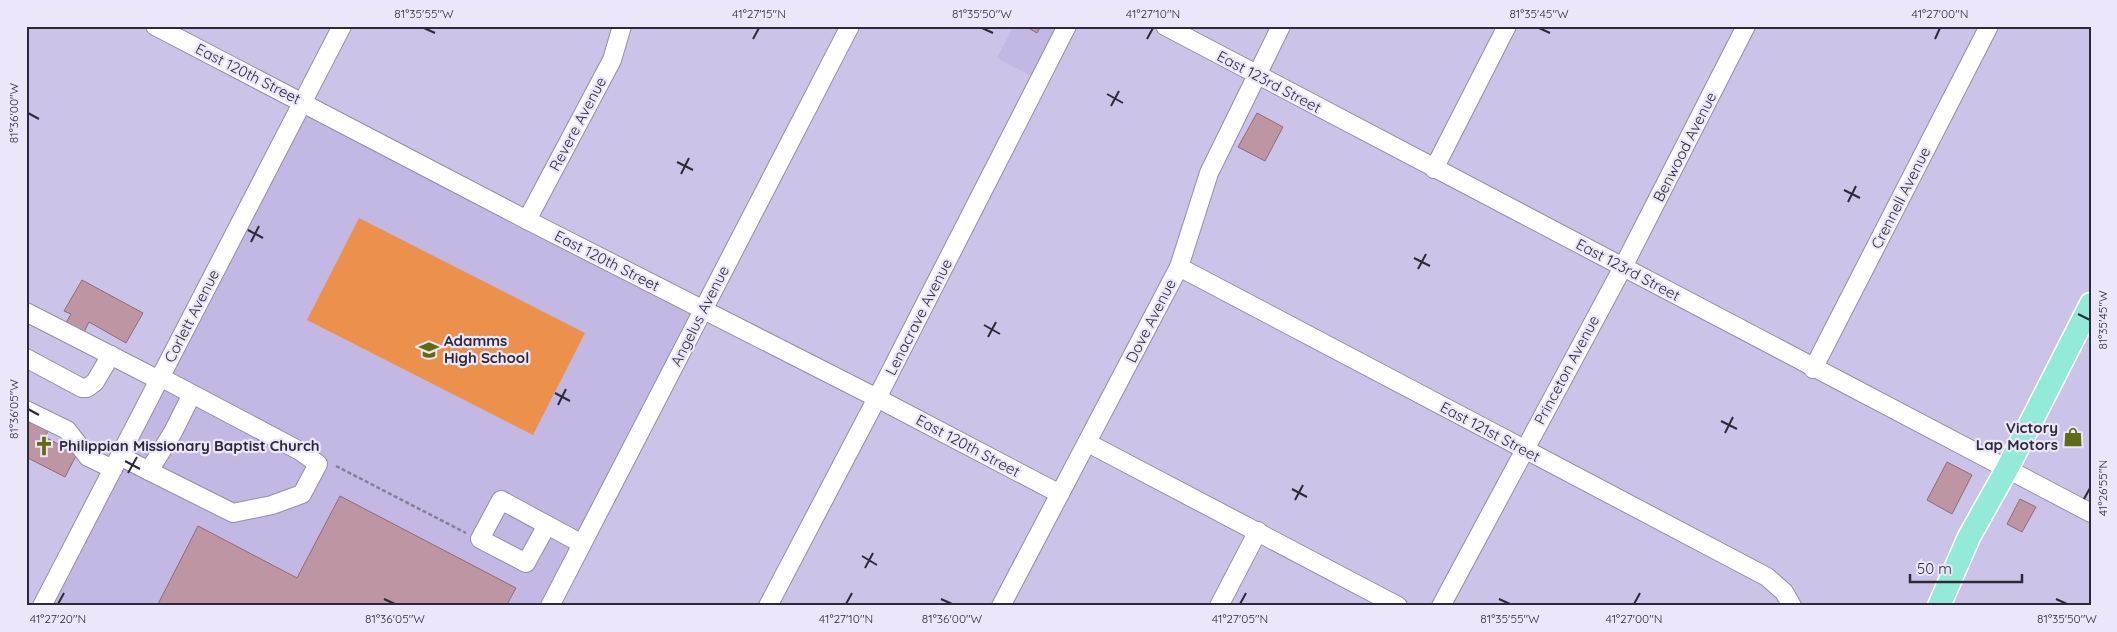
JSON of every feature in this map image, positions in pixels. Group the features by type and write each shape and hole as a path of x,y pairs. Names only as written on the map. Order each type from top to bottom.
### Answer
{"main road":[{"path":"1939,606 1969,537 2007,469 2091,304"}],"street":[{"name":"East 120th Street","path":"156,26 527,220 877,398 1060,494"},
{"name":"Corlett Avenue","path":"42,606 342,26"},
{"name":"Revere Avenue","path":"527,220 612,60 622,26"},
{"name":"Angelus Avenue","path":"550,606 850,26"},
{"name":"Lenacrave Avenue","path":"768,606 877,398 1067,26"},
{"name":"East 123rd Street","path":"1165,26 2091,514"},
{"name":"Dove Avenue","path":"1001,606 1179,267 1209,172 1281,26"},
{"path":"1434,169 1507,26"},
{"name":"Benwood Avenue","path":"1623,267 1746,26"},
{"name":"Crennell Avenue","path":"1813,369 1989,26"},
{"name":"East 121st Street","path":"1179,267 1767,577 1784,592 1792,606"},
{"name":"Princeton Avenue","path":"1441,606 1623,267"},
{"path":"26,312 192,394 300,451 318,464 302,494 272,505 232,513 149,471 88,457 67,430 26,410"},
{"path":"26,358 82,388 87,388 95,382 111,355"},
{"path":"149,471 173,432 192,394"},
{"path":"1088,443 1398,606"},
{"path":"548,525 582,544"},
{"path":"1219,606 1258,531"}],"path":[{"path":"336,466 468,534"}],"shaded area":[{"path":"1014,26 1067,26 1039,80 997,58"},
{"name":"Adamms High School","path":"303,102 703,310 550,606 42,606"},
{"path":"359,218 585,333 533,435 307,320"}],"building":[{"path":"1025,26 1041,26 1037,33"},
{"path":"1257,113 1283,127 1265,161 1238,147"},
{"path":"82,280 143,313 126,343 89,322 81,338 63,328 71,314 64,311"},
{"name":"Philippian Missionary Baptist Church","path":"26,418 49,429 45,437 77,454 65,477 26,457"},
{"path":"1947,462 1972,475 1952,514 1927,500"},
{"path":"340,496 516,588 506,606 157,606 198,526 297,578"},
{"path":"2020,499 2036,507 2022,532 2007,524"}],"place":[{"name":"Adamms High School","path":"429,350"},
{"name":"Victory Lap Motors","path":"2073,437"},
{"name":"Philippian Missionary Baptist Church","path":"44,446"}]}
